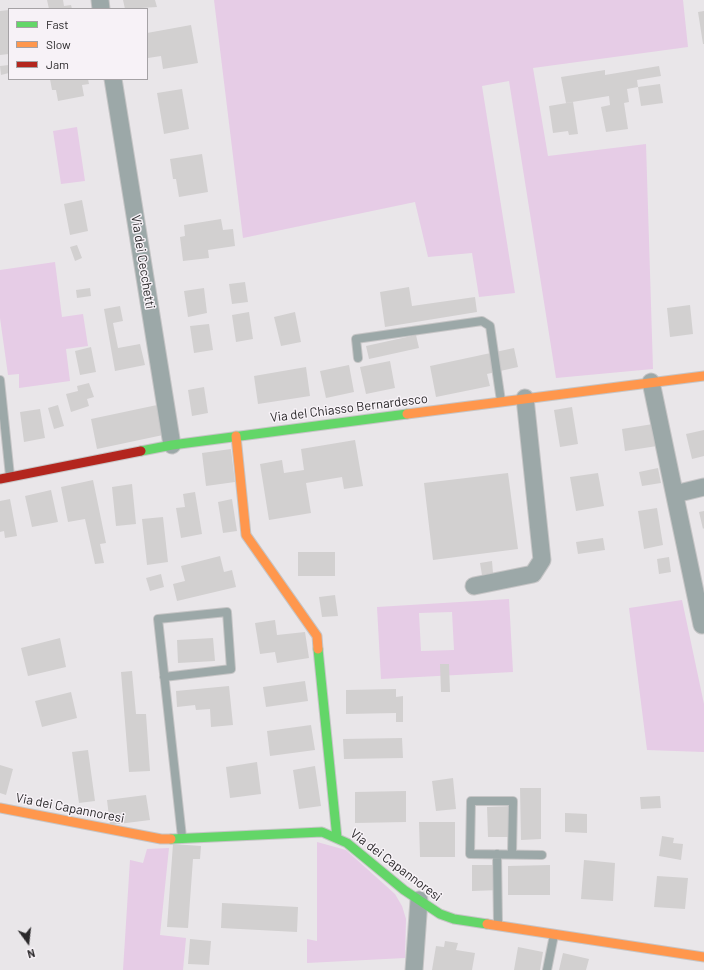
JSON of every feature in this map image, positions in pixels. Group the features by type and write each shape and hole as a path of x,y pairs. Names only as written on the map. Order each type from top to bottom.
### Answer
{"street":[{"name":"Via dei Cecchetti","path":"112,80 172,444"},
{"name":"Via del Chiasso Bernardesco","path":"0,479 172,444 704,376"},
{"path":"651,382 702,625"},
{"path":"474,586 533,574 542,560 525,398"},
{"path":"236,436 246,535 317,636 337,838"},
{"path":"675,494 704,487"},
{"name":"Via dei Capannoresi","path":"0,808 160,839 277,832 322,832 347,843 404,890 440,914 703,960"},
{"path":"414,970 419,900"}],"lane":[{"path":"358,358 356,339 482,322 490,326 501,402"},
{"path":"0,380 10,477"},
{"path":"164,677 231,669 227,612 158,618 164,677 182,838"},
{"path":"512,854 513,801 471,800 470,854 542,855"},
{"path":"497,854 498,925"},
{"path":"547,970 554,934"}],"shaded area":[{"path":"214,0 683,0 688,47 533,68 548,156 646,144 653,369 556,378 509,81 482,86 515,293 479,297 472,253 428,257 415,202 243,238"},
{"path":"77,127 85,181 61,184 53,131"},
{"path":"55,262 62,317 83,314 88,346 66,349 70,381 19,388 19,374 8,375 0,318 0,270"},
{"path":"509,599 513,672 381,679 377,607","holes":["452,612 454,650 421,651 419,613"]},
{"path":"682,600 704,704 704,752 647,750 629,608"},
{"path":"317,842 346,850 395,894 402,906 406,919 405,958 307,963 307,939 317,941"},
{"path":"169,848 160,935 186,938 183,970 123,970 130,860 143,863 147,849"}],"building":[{"path":"47,0 63,0 64,6 71,5 72,8 49,8"},
{"path":"123,0 155,0 157,7 141,8 125,8"},
{"path":"8,10 8,54 0,55 0,11"},
{"path":"704,11 704,44 703,44 698,12"},
{"path":"191,25 198,63 163,69 161,56 148,58 148,33"},
{"path":"8,65 8,73 1,75 0,66"},
{"path":"659,66 661,76 637,80 638,87 627,89 629,102 624,103 628,129 606,132 601,107 610,105 609,96 566,103 561,77 605,70 605,75"},
{"path":"50,80 88,80 89,84 82,85 84,96 58,101 56,90 52,90"},
{"path":"660,84 663,103 641,106 638,87"},
{"path":"182,89 189,129 164,134 157,93"},
{"path":"573,102 578,134 569,135 568,131 553,133 549,106"},
{"path":"202,154 208,192 179,197 176,179 173,179 170,159"},
{"path":"82,200 88,231 70,235 64,204"},
{"path":"221,219 223,230 233,229 235,246 208,250 209,258 183,261 180,237 185,236 184,225"},
{"path":"77,245 82,258 75,261 70,247"},
{"path":"245,282 248,302 232,304 229,284"},
{"path":"409,287 412,306 475,297 477,312 385,327 380,292"},
{"path":"90,288 91,296 77,298 76,290"},
{"path":"204,288 207,313 188,317 184,291"},
{"path":"690,305 693,334 670,337 667,308"},
{"path":"120,306 123,321 113,323 118,348 140,344 145,365 115,371 104,309"},
{"path":"249,312 253,339 236,342 232,315"},
{"path":"295,312 301,342 281,346 274,317"},
{"path":"209,324 213,350 194,353 190,326"},
{"path":"416,335 419,348 369,359 366,346"},
{"path":"91,347 96,372 80,375 75,351"},
{"path":"514,348 518,367 487,374 490,386 436,397 430,366"},
{"path":"390,361 395,388 366,394 360,367"},
{"path":"349,365 354,392 326,398 320,371"},
{"path":"306,367 310,396 258,404 254,376"},
{"path":"89,383 94,397 87,399 89,406 71,412 66,394 78,391 77,386"},
{"path":"204,387 208,413 192,416 188,390"},
{"path":"58,405 64,426 54,429 48,408"},
{"path":"157,405 163,435 97,449 91,419"},
{"path":"572,407 578,444 560,447 554,410"},
{"path":"40,409 45,438 24,442 20,412"},
{"path":"653,424 657,446 625,451 622,429"},
{"path":"704,430 704,456 692,459 686,434"},
{"path":"355,440 363,486 344,489 342,477 306,483 311,513 269,520 260,464 282,460 284,473 304,470 301,449"},
{"path":"231,449 235,482 206,486 202,453"},
{"path":"658,468 661,483 642,486 639,472"},
{"path":"508,473 518,549 433,560 424,483"},
{"path":"598,473 604,506 576,511 570,477"},
{"path":"93,480 106,543 100,544 104,563 95,564 85,519 68,522 61,487"},
{"path":"132,484 136,524 116,526 112,487"},
{"path":"51,490 58,522 32,527 25,496"},
{"path":"195,492 202,534 181,538 176,508 185,507 183,494"},
{"path":"10,499 17,536 5,538 4,531 0,532 0,501"},
{"path":"232,499 237,531 223,533 218,502"},
{"path":"657,508 663,545 644,549 638,511"},
{"path":"704,511 704,528 703,529 699,512"},
{"path":"163,517 168,562 147,565 142,519"},
{"path":"603,538 605,550 578,554 576,542"},
{"path":"298,552 335,552 335,576 298,576"},
{"path":"220,556 224,572 232,570 236,587 177,601 173,584 185,581 181,566"},
{"path":"669,557 671,572 659,574 657,559"},
{"path":"492,561 493,573 482,575 480,563"},
{"path":"161,574 164,587 150,591 146,578"},
{"path":"335,595 338,616 322,617 319,597"},
{"path":"275,620 277,635 305,632 309,658 277,663 275,652 260,654 255,623"},
{"path":"60,638 66,667 28,676 21,648"},
{"path":"213,638 215,661 178,663 177,640"},
{"path":"440,664 449,664 450,692 441,692"},
{"path":"132,671 136,714 146,714 150,771 129,772 121,672"},
{"path":"305,681 308,701 266,707 263,687"},
{"path":"229,686 233,725 211,727 210,709 196,710 195,705 177,707 176,691"},
{"path":"396,689 396,697 403,696 403,722 396,722 396,713 346,714 346,690"},
{"path":"71,692 77,718 42,727 35,701"},
{"path":"311,725 315,750 270,756 267,731"},
{"path":"402,738 403,758 344,759 343,739"},
{"path":"88,750 95,801 79,803 72,752"},
{"path":"257,762 261,794 230,798 226,767"},
{"path":"0,765 13,769 6,795 0,793"},
{"path":"315,766 321,806 299,809 293,770"},
{"path":"453,778 456,809 436,811 432,781"},
{"path":"520,788 541,788 541,839 521,840"},
{"path":"406,791 406,822 355,823 355,792"},
{"path":"146,795 150,820 110,825 107,800"},
{"path":"660,796 661,808 641,809 640,797"},
{"path":"512,806 512,837 488,837 487,807"},
{"path":"565,813 587,814 587,833 565,832"},
{"path":"419,822 455,822 455,857 420,857"},
{"path":"662,836 674,838 673,843 683,844 681,860 659,856"},
{"path":"173,844 201,846 200,859 193,859 188,928 167,927"},
{"path":"584,860 615,863 613,901 581,899"},
{"path":"472,865 500,865 501,890 472,891"},
{"path":"550,865 550,895 508,895 508,866"},
{"path":"657,876 688,878 685,909 654,907"},
{"path":"222,903 298,907 297,932 221,928"},
{"path":"190,939 211,941 209,965 188,964"},
{"path":"445,941 458,943 456,950 475,953 472,970 432,970 436,946 444,947"},
{"path":"518,947 543,952 540,970 514,970"},
{"path":"563,953 589,959 586,970 559,970"}],"traffic: fast":[{"path":"141,451 172,445 407,414"},
{"path":"318,649 337,838"},
{"path":"171,839 322,832 347,843 404,890 440,914 454,919 487,924"}],"traffic: slow":[{"path":"407,414 704,376"},
{"path":"236,436 246,535 317,636 318,649"},
{"path":"0,808 161,839 171,839"},
{"path":"487,924 704,957"}],"traffic: jam":[{"path":"0,479 141,451"}]}
